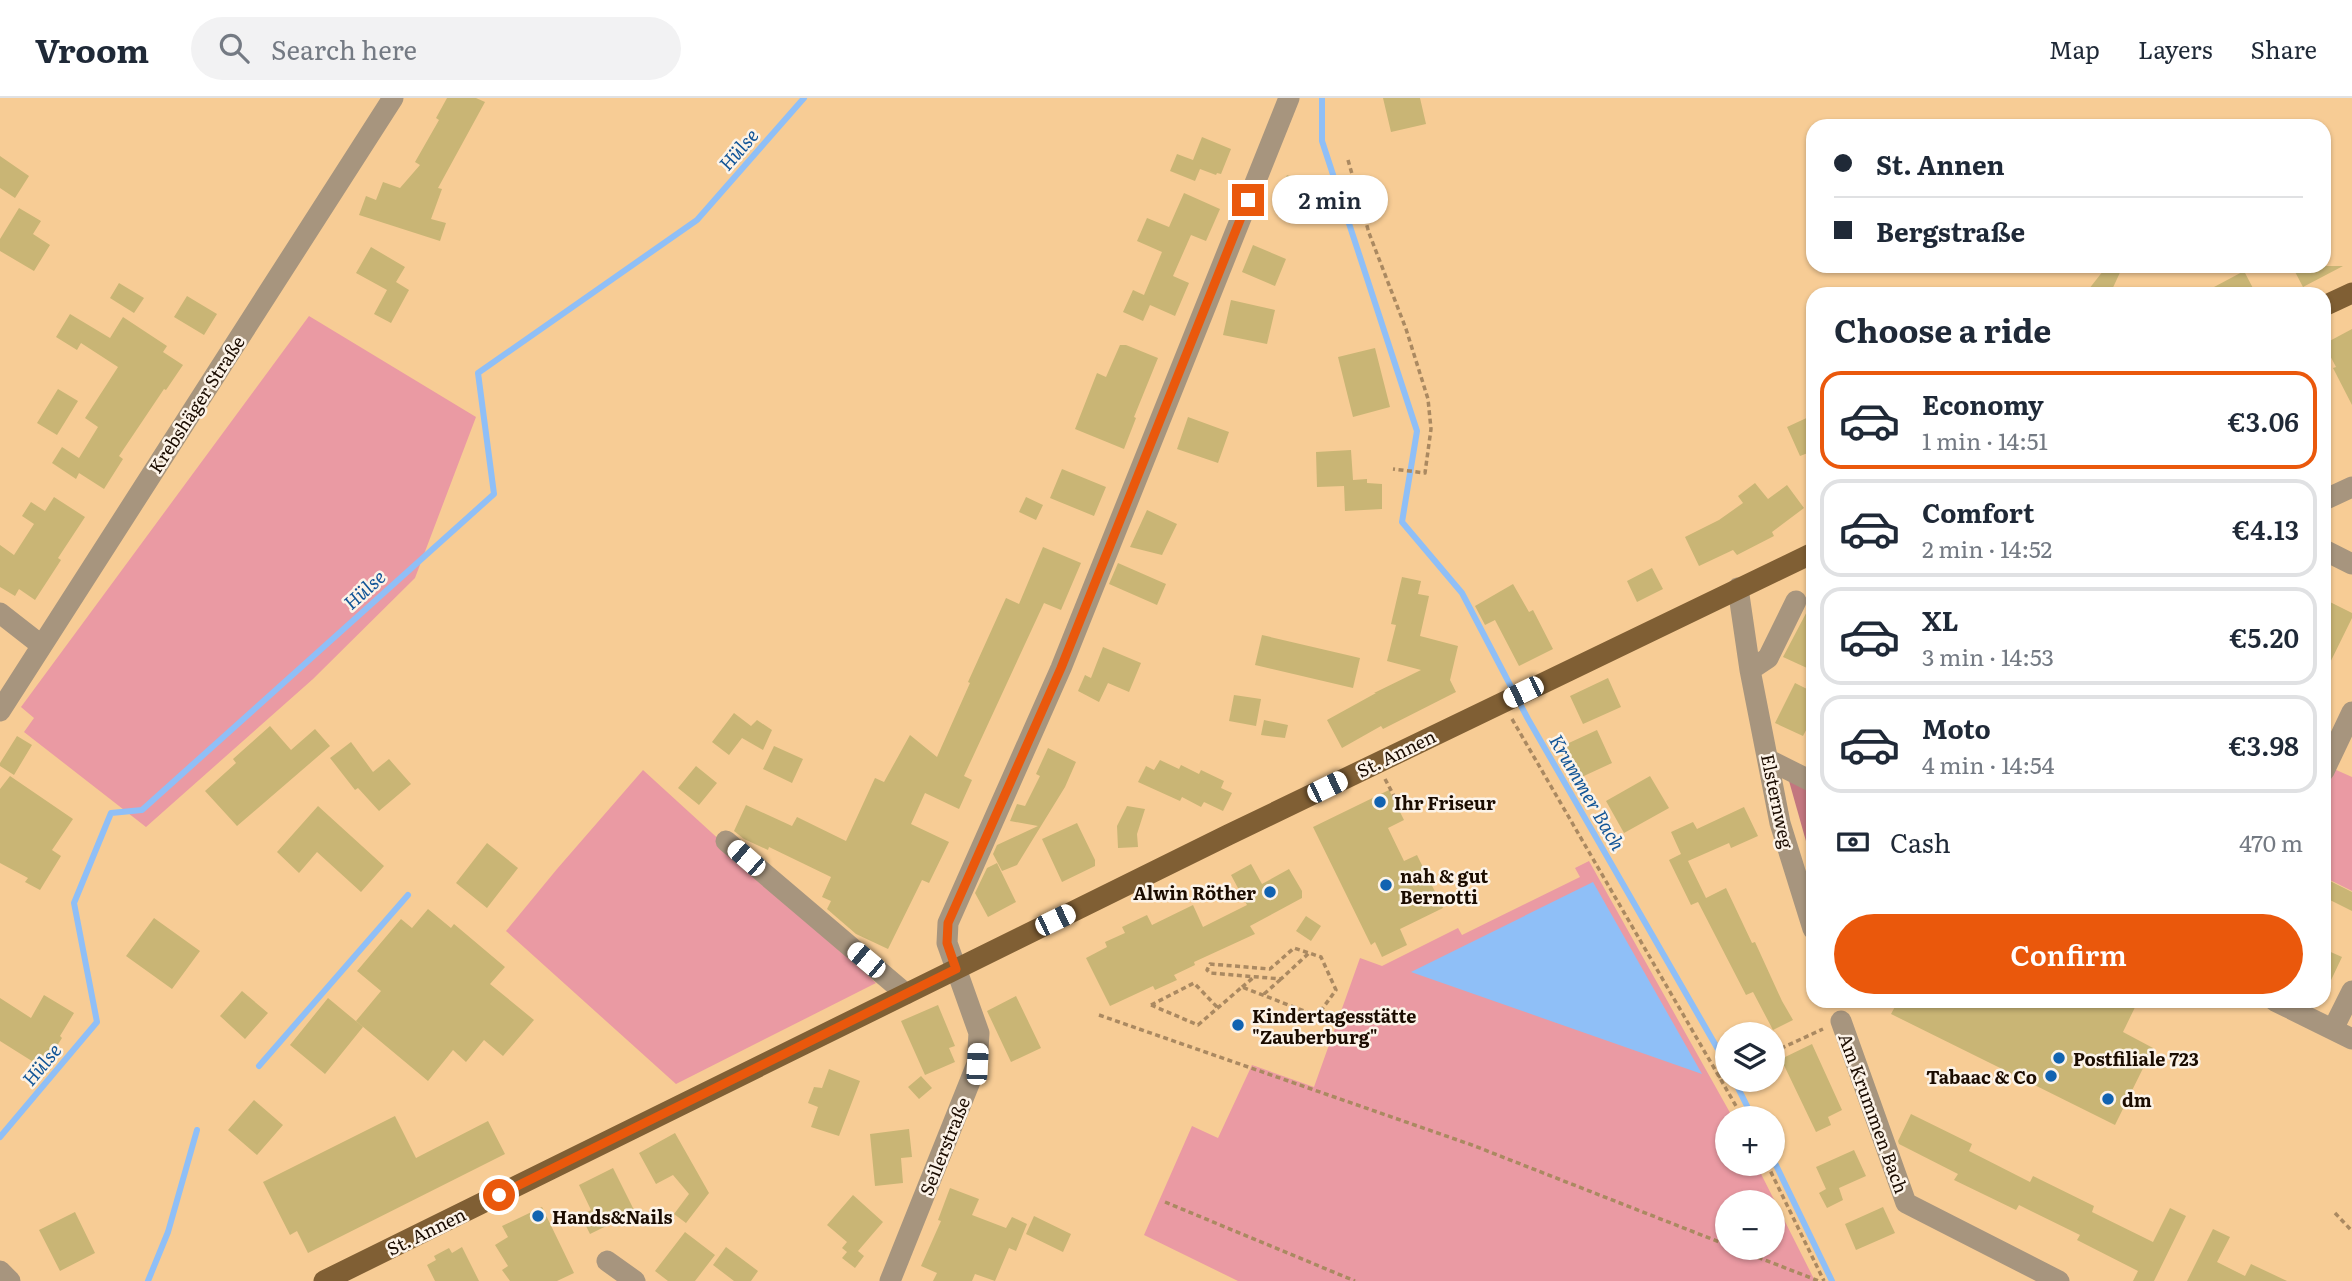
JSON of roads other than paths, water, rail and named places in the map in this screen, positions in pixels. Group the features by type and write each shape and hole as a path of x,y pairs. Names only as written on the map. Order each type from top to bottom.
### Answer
{"main road":[{"path":"2331,303 2352,293"},
{"name":"St. Annen","path":"324,1281 1376,763 1806,556"}],"street":[{"name":"Krebshäger Straße","path":"0,711 393,98"},
{"name":"Seilerstraße","path":"890,1281 977,1064 979,1033 947,943 948,923 1061,668 1289,98"},
{"path":"2331,497 2352,487"},
{"path":"2331,554 2352,564"},
{"name":"Elsternweg","path":"1738,588 1750,670 1780,823 1806,907"},
{"path":"1750,670 1768,658 1796,601"},
{"path":"0,613 41,645"},
{"path":"2331,752 2352,712"},
{"path":"1769,760 1806,778"},
{"path":"726,841 905,994"},
{"path":"2289,1008 2343,1034 2352,991"},
{"name":"Am Krummen Bach","path":"1841,1021 1906,1203 2059,1281"},
{"path":"607,1261 635,1281"},
{"path":"0,1271 10,1281"}],"water":[{"path":"1593,882 1702,1074 1411,972"}],"waterway":[{"name":"Hülse","path":"0,1137 97,1022 74,903 111,813 142,810 494,494 478,373 697,220 804,98"},
{"name":"Krummer Bach","path":"1322,98 1322,141 1417,431 1402,522 1462,593 1528,719 1715,1044"},
{"path":"259,1066 408,895"},
{"name":"Krummer Bach","path":"1740,1092 1747,1106"},
{"path":"148,1281 168,1232 197,1130"},
{"name":"Krummer Bach","path":"1781,1176 1832,1281"}],"place":[{"name":"Ihr Friseur","path":"1380,802"},
{"name":"nah & gut Bernotti","path":"1386,885"},
{"name":"Alwin Röther","path":"1270,892"},
{"name":"Kindertagesstätte \"Zauberburg\"","path":"1238,1025"},
{"name":"Postfiliale 723","path":"2059,1058"},
{"name":"Tabaac & Co","path":"2051,1076"},
{"name":"dm","path":"2108,1099"},
{"name":"Hands&Nails","path":"538,1216"}]}
